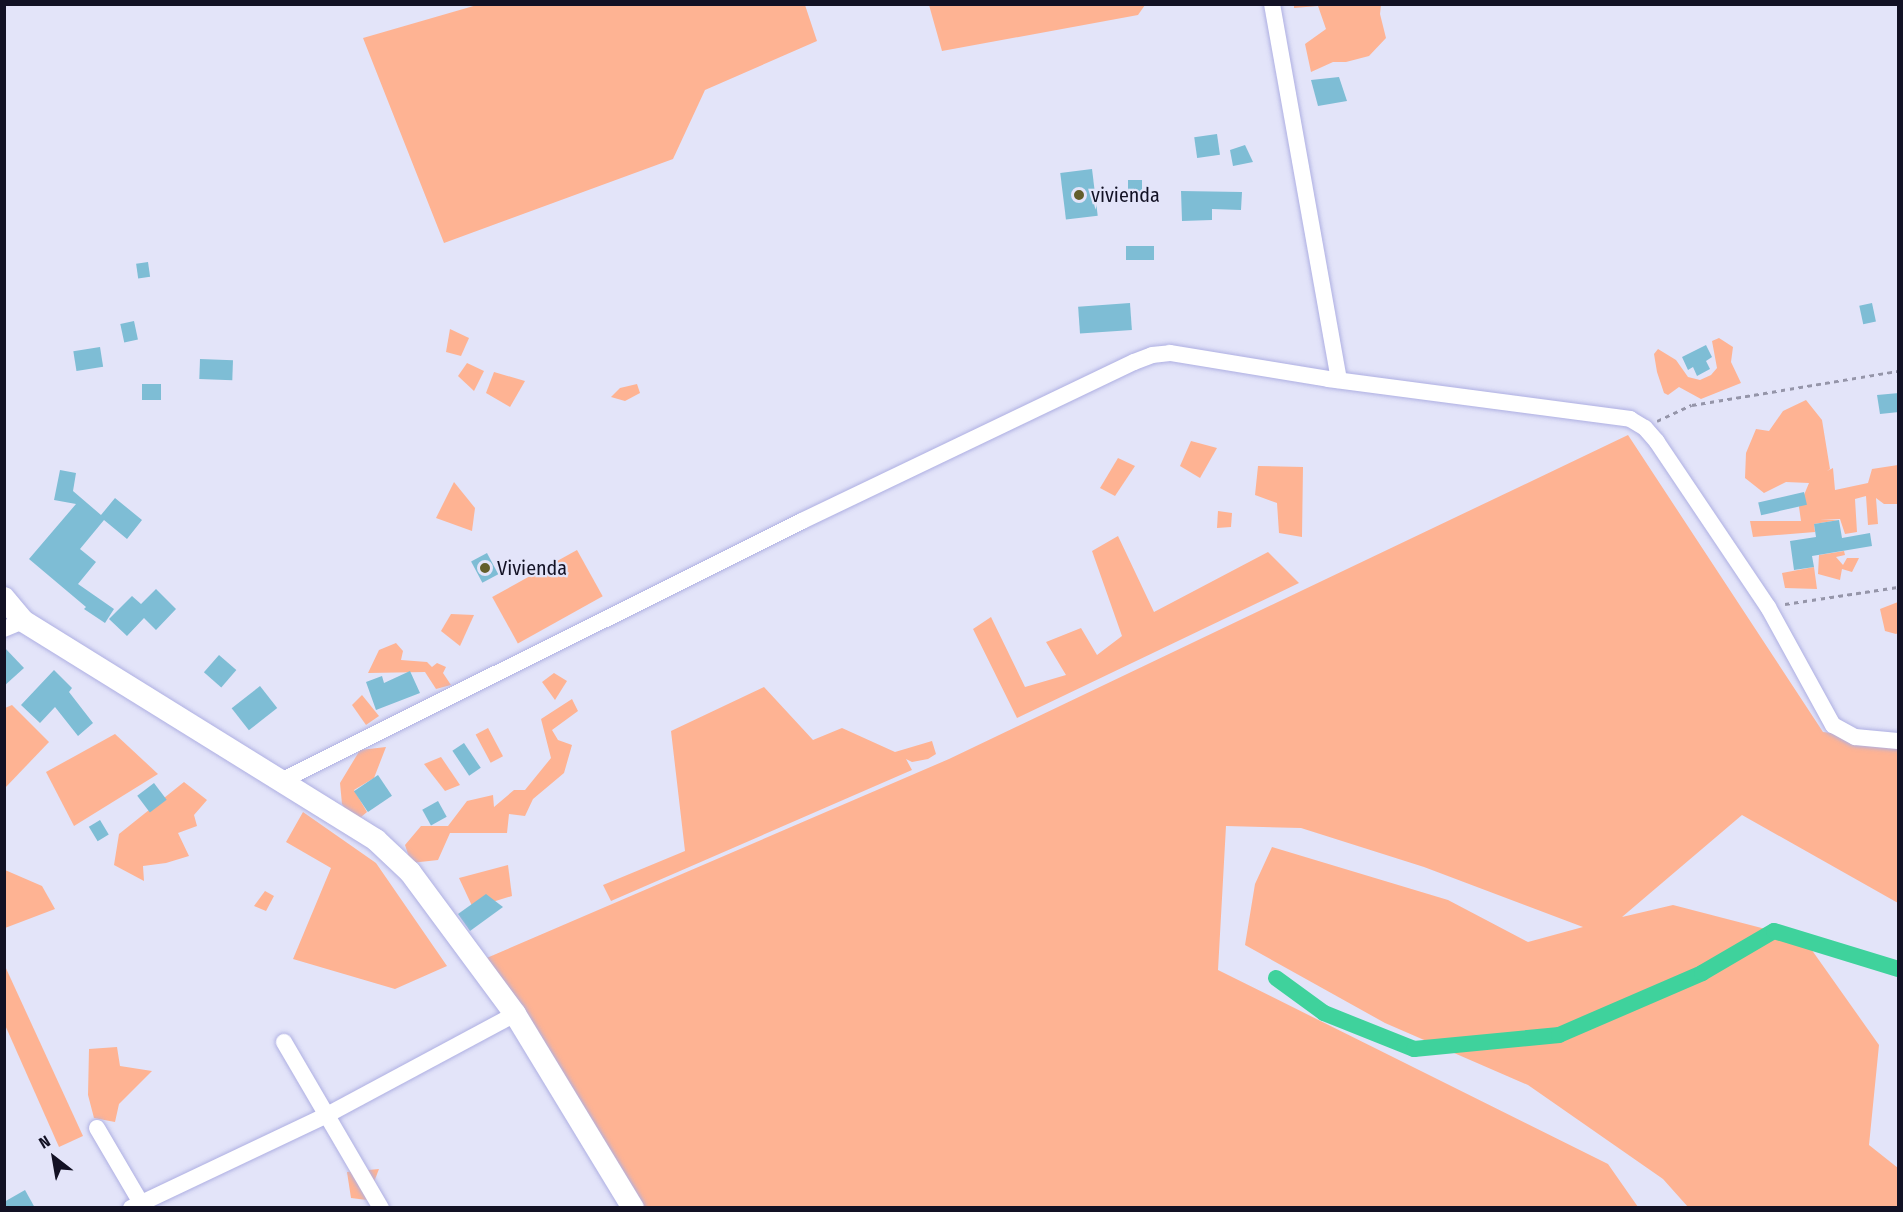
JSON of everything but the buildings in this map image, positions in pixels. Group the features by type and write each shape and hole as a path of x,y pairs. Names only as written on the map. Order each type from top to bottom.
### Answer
{"street":[{"path":"1272,4 1339,380"},
{"path":"281,781 802,520 1134,362 1152,355 1170,353 1339,380 1630,419 1645,428 1657,442 1768,607 1833,725 1855,737 1899,741"},
{"path":"4,598 14,625 281,781 376,840 410,872 515,1014 633,1208"},
{"path":"97,1128 139,1206 327,1115 515,1014"},
{"path":"284,1042 381,1208"}],"path":[{"path":"1645,428 1692,405 1899,371"},
{"path":"1768,607 1899,587"}],"shaded area":[{"path":"929,4 1145,5 1138,15 942,51"},
{"path":"477,5 805,5 817,41 705,90 673,159 444,243 363,38"},
{"path":"1294,5 1381,5 1380,14 1386,38 1369,56 1346,62 1333,62 1311,72 1305,44 1326,29 1318,6 1294,8"},
{"path":"450,329 469,338 461,356 446,352"},
{"path":"1719,338 1733,347 1731,362 1741,383 1701,399 1679,387 1668,395 1664,393 1654,354 1658,349 1676,360 1688,377 1700,380 1711,375 1717,368 1712,341"},
{"path":"467,363 484,371 474,391 458,376"},
{"path":"494,372 525,381 510,407 486,393"},
{"path":"637,384 640,393 625,401 611,397 620,388"},
{"path":"1806,400 1822,420 1830,469 1827,471 1833,468 1835,490 1868,483 1872,469 1898,465 1898,504 1884,504 1876,498 1878,524 1868,525 1866,496 1855,499 1857,532 1845,534 1840,519 1820,520 1839,520 1814,524 1815,532 1753,537 1750,521 1801,521 1799,507 1809,483 1786,482 1764,493 1745,478 1746,453 1756,429 1769,431 1783,411"},
{"path":"1628,435 1823,732 1898,741 1898,903 1742,815 1622,917 1673,905 1804,939 1879,1045 1869,1145 1898,1168 1898,1207 1688,1207 1663,1179 1528,1085 1385,1023 1245,945 1255,884 1272,847 1448,900 1528,942 1583,927 1424,867 1301,828 1226,826 1218,970 1608,1164 1638,1207 633,1207 482,960 949,759"},
{"path":"1191,441 1217,448 1200,478 1180,466"},
{"path":"1118,458 1135,466 1115,496 1100,488"},
{"path":"1258,466 1303,467 1302,537 1279,533 1277,503 1255,495"},
{"path":"454,482 475,508 472,531 436,518"},
{"path":"1218,511 1232,513 1231,527 1217,528"},
{"path":"1118,536 1154,612 1268,552 1299,583 1017,718 973,629 991,617 1025,687 1066,675 1046,642 1081,628 1097,655 1122,636 1092,551"},
{"path":"577,550 603,596 518,643 492,597"},
{"path":"1844,551 1845,555 1836,557 1843,565 1847,558 1859,558 1852,572 1842,569 1840,580 1818,574 1819,555"},
{"path":"1814,567 1817,589 1785,588 1782,573"},
{"path":"1898,602 1898,633 1896,634 1885,631 1880,609"},
{"path":"451,614 474,615 460,646 441,631"},
{"path":"396,643 403,651 401,660 427,662 432,667 437,663 446,667 443,673 451,685 436,689 425,672 368,673 379,650"},
{"path":"554,673 567,681 555,700 542,682"},
{"path":"764,687 813,740 842,728 895,752 932,741 936,754 928,759 912,762 906,759 912,770 611,901 603,885 685,851 671,731"},
{"path":"362,695 379,716 366,725 352,705"},
{"path":"572,699 578,711 552,730 558,740 572,745 564,773 533,799 525,816 509,814 507,833 450,833 438,860 411,863 405,845 421,826 448,826 467,801 493,795 494,807 514,790 525,790 551,758 541,719"},
{"path":"12,705 49,742 5,788 5,708"},
{"path":"488,728 503,756 491,763 476,735"},
{"path":"115,734 158,774 74,826 46,772"},
{"path":"386,747 374,778 354,790 367,812 355,822 342,804 340,783 360,750"},
{"path":"441,757 460,785 445,791 424,764"},
{"path":"184,782 207,800 194,815 197,826 178,833 189,856 166,863 143,866 144,881 114,865 119,834"},
{"path":"303,812 376,863 447,966 395,989 293,959 331,868 286,842"},
{"path":"508,865 512,896 473,908 459,878"},
{"path":"5,870 42,886 55,909 5,928"},
{"path":"265,891 274,896 266,911 254,906"},
{"path":"4,964 83,1136 59,1147 5,1025"},
{"path":"117,1047 120,1066 152,1071 119,1104 115,1122 94,1118 88,1095 89,1049"},
{"path":"379,1169 367,1200 351,1198 347,1172"}],"waterway":[{"path":"1276,978 1324,1013 1414,1049 1559,1035 1702,973 1774,931 1898,969"}],"place":[{"name":"vivienda","path":"1079,195"},
{"name":"Vivienda","path":"485,568"}]}
